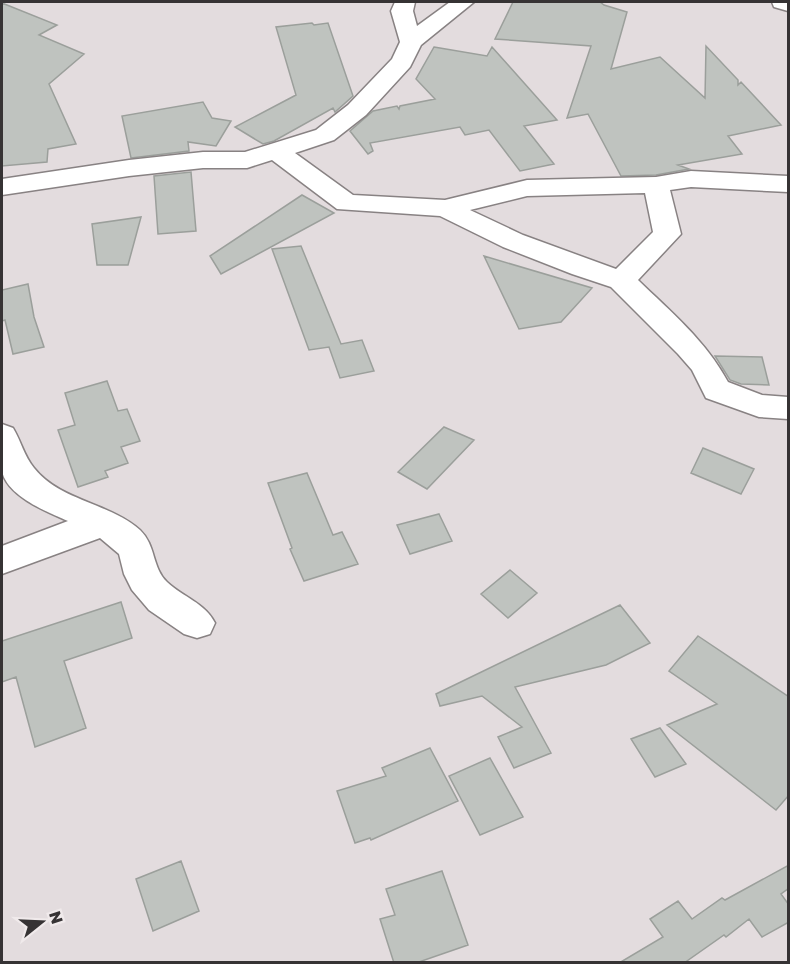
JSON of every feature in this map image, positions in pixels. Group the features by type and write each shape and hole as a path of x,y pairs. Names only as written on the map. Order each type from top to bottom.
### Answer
{"street":[{"path":"405,2 402,11 411,42"},
{"path":"2,187 129,168 203,160 237,161 325,135 357,110 402,62 411,42 463,2"},
{"path":"782,2 789,5"},
{"path":"276,151 346,203 445,208 527,188 656,185 691,179 789,184"},
{"path":"621,280 667,234 656,185"},
{"path":"445,208 513,241 582,268 621,280 689,347 704,365 717,390 759,406 789,408"},
{"path":"2,436 18,475 49,499 126,538 136,548 143,578 159,599 196,623"},
{"path":"2,560 101,524"}],"building":[{"path":"513,2 600,2 627,12 611,69 660,57 705,98 706,46 738,80 738,85 741,82 781,125 728,136 742,154 678,165 689,169 656,175 621,176 588,114 567,118 591,46 495,39"},
{"path":"2,3 57,25 39,35 84,54 49,84 76,144 48,149 47,162 2,166"},
{"path":"312,23 314,25 328,23 353,96 335,112 333,108 274,141 263,144 235,127 296,95 276,27"},
{"path":"434,47 487,56 492,47 557,120 524,126 554,164 520,171 489,130 465,135 460,127 370,143 373,151 368,154 350,131 373,111 397,106 399,109 400,106 435,99 416,79"},
{"path":"203,102 212,118 231,121 216,146 188,142 189,151 131,158 122,116"},
{"path":"191,172 196,231 158,234 154,176"},
{"path":"302,195 334,213 221,274 210,256"},
{"path":"141,217 128,265 97,265 92,224"},
{"path":"301,246 341,344 362,340 374,371 340,378 329,347 309,350 272,249"},
{"path":"484,256 592,288 561,322 519,329"},
{"path":"28,284 34,317 44,347 13,354 5,320 2,321 2,290"},
{"path":"715,356 762,357 769,385 741,384 730,380"},
{"path":"107,381 118,411 127,409 140,441 121,447 128,463 105,471 108,477 78,487 58,430 75,425 65,393"},
{"path":"444,427 474,440 427,489 398,472"},
{"path":"703,448 754,469 741,494 691,473"},
{"path":"307,473 333,535 342,532 358,564 304,581 290,549 292,548 268,483"},
{"path":"439,514 452,541 410,554 397,525"},
{"path":"510,570 537,593 508,618 481,594"},
{"path":"121,602 132,638 64,661 86,728 35,747 16,677 2,682 2,641"},
{"path":"620,605 650,643 606,665 515,687 551,753 514,768 498,737 522,727 482,696 440,706 436,694"},
{"path":"698,636 789,697 789,795 776,810 667,725 717,704 669,671"},
{"path":"660,728 686,764 655,777 631,739"},
{"path":"430,748 458,801 371,840 370,838 355,843 337,791 386,776 382,768"},
{"path":"490,758 523,817 480,835 449,776"},
{"path":"181,861 199,911 153,931 136,879"},
{"path":"789,865 789,888 781,894 789,905 789,922 762,937 749,919 726,937 724,935 684,963 619,963 663,937 650,919 678,901 692,919 722,898 725,900"},
{"path":"442,871 468,945 416,963 394,963 380,919 395,915 386,889"}]}
